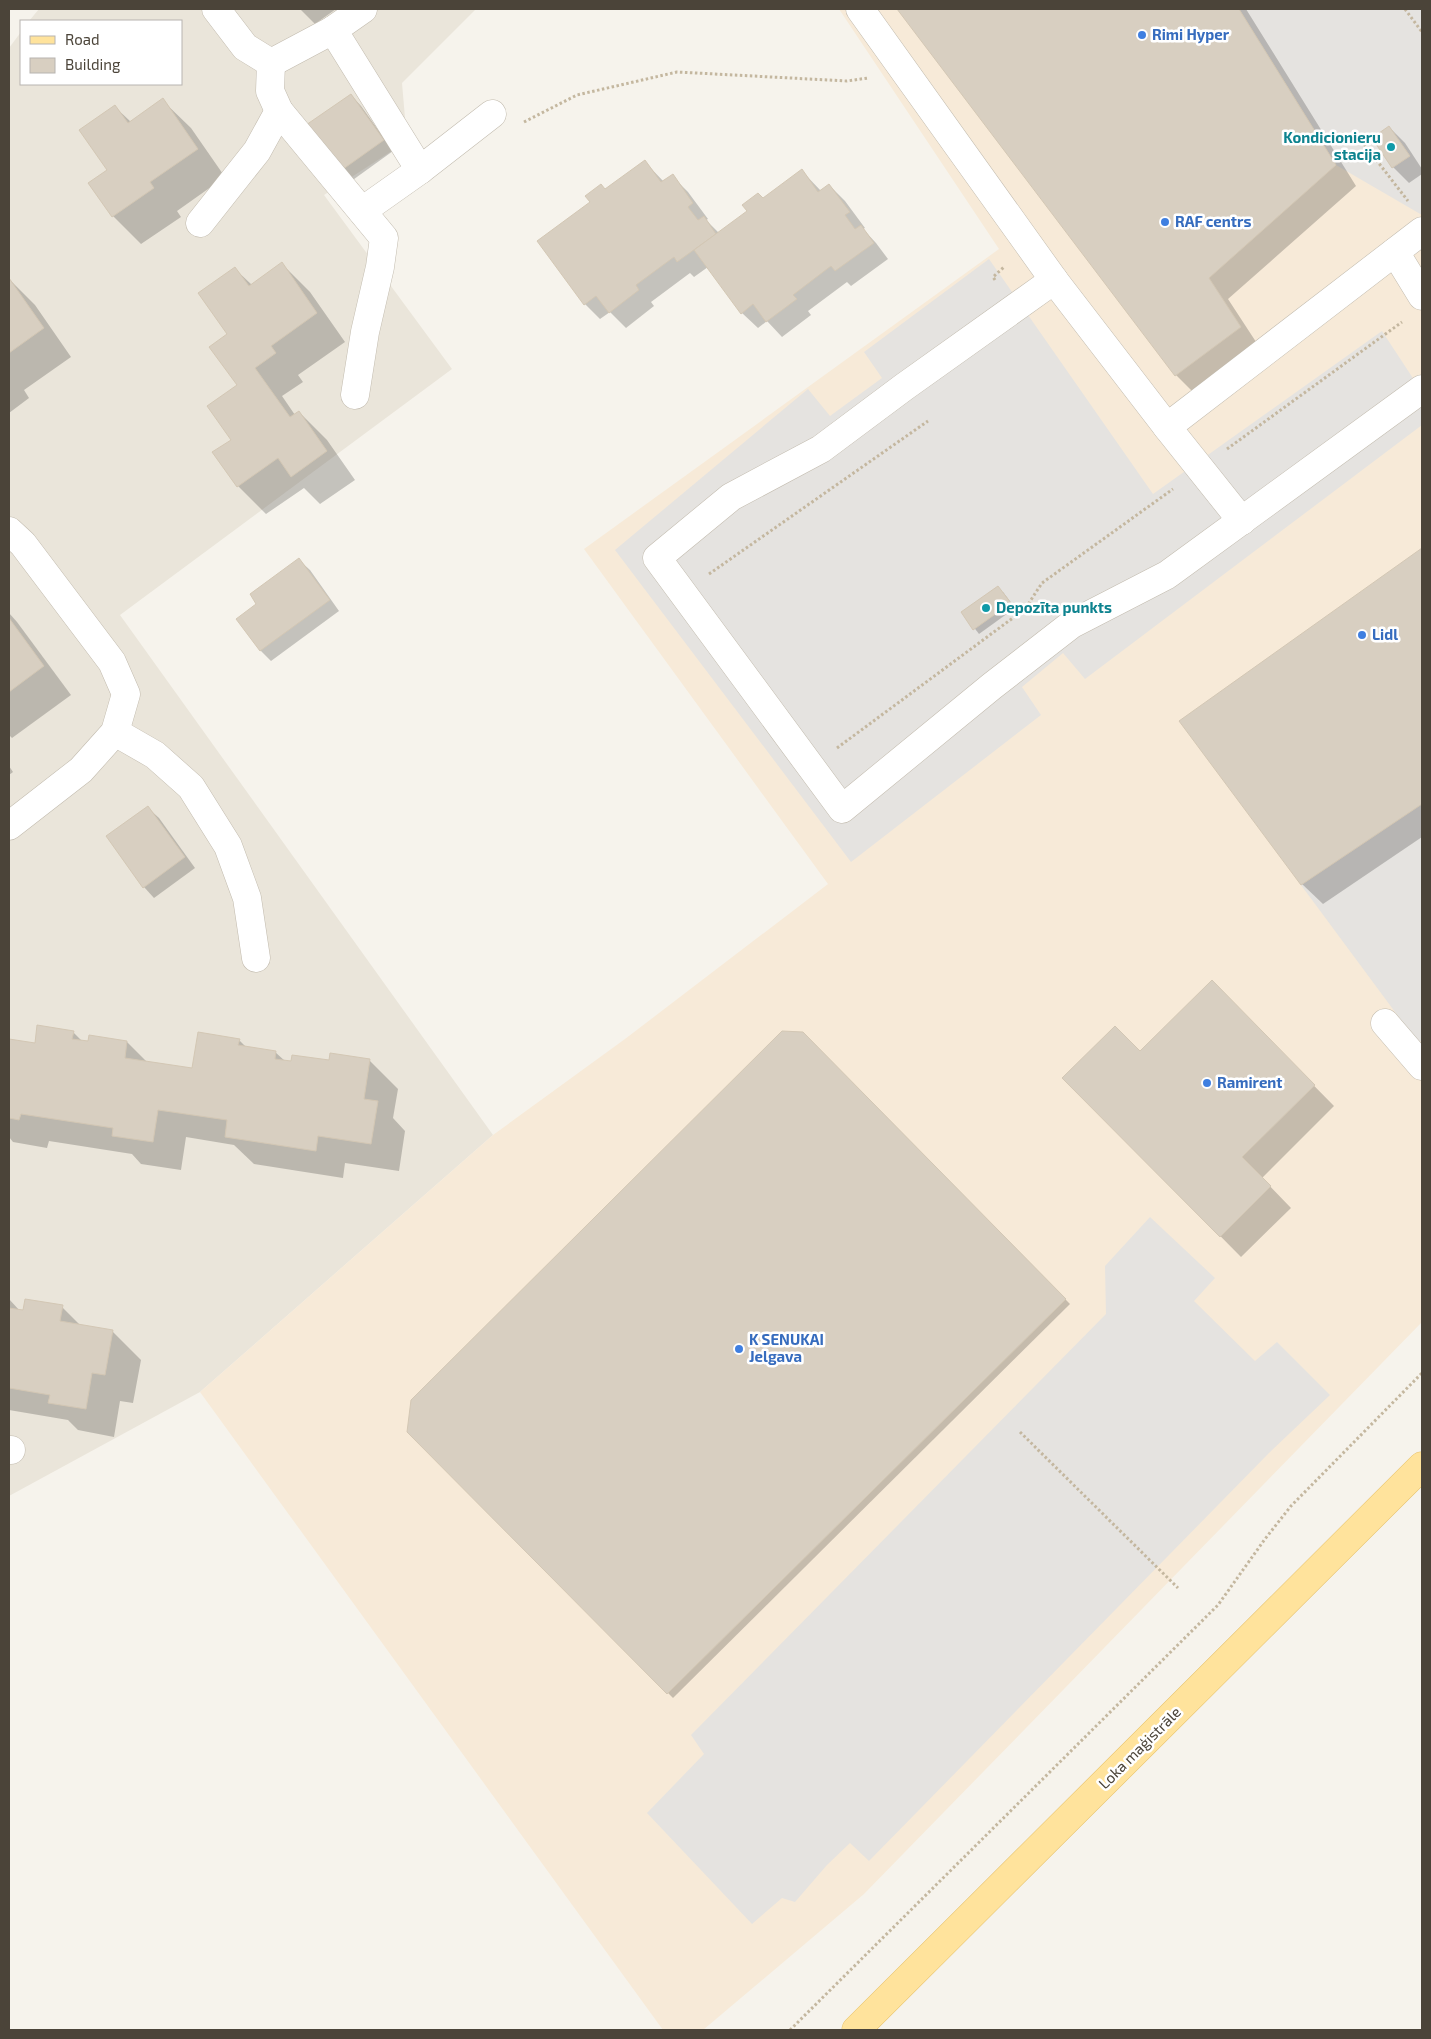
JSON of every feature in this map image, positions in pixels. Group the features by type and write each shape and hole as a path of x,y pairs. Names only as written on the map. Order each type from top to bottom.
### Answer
{"main road":[{"name":"Loka maģistrāle","path":"856,2030 1422,1466"}],"street":[{"path":"216,9 246,47 271,63"},
{"path":"271,63 333,30 363,9"},
{"path":"860,9 1054,280 1167,427 1242,520"},
{"path":"333,30 420,170"},
{"path":"271,63 270,91 279,111 384,238 380,267 365,332 355,395"},
{"path":"200,223 257,151 279,111"},
{"path":"362,211 420,170 492,114"},
{"path":"1167,427 1422,231"},
{"path":"1395,252 1422,296"},
{"path":"1054,280 912,381 821,449 731,497 657,558 842,809 992,686 1072,624 1167,575 1422,389"},
{"path":"9,531 23,544 112,662 126,694 115,732 81,770 9,826"},
{"path":"115,732 155,755 190,787 228,846 248,898 256,958"},
{"path":"1385,1023 1422,1066"}],"path":[{"path":"1405,9 1422,32"},
{"path":"521,124 577,95 677,72 847,81 906,74"},
{"path":"1364,144 1411,206"},
{"path":"811,767 1025,609 1042,583 1201,470 1406,318"},
{"path":"683,592 928,421"},
{"path":"790,2030 1218,1605 1290,1506 1422,1373"},
{"path":"1020,1432 1178,1588"}],"shaded area":[{"path":"39,9 476,9 402,83 407,141 324,195 452,369 120,615 493,1135 200,1392 9,1496 9,48 20,33 20,85 182,85 182,20 30,20"},
{"path":"839,9 1422,9 1422,1322 864,1894 703,2030 663,2030 200,1392 493,1135 625,1039 828,884 584,549 999,249"},
{"path":"1239,9 1422,9 1422,215 1336,165"},
{"path":"989,259 1153,494 1382,331 1422,392 1422,425 1085,679 1063,653 1022,687 1041,715 851,862 615,550 808,389 830,416 882,378 864,352"},
{"path":"1422,804 1422,1040 1418,1043 1301,885"},
{"path":"1150,1217 1215,1278 1194,1301 1255,1361 1277,1342 1330,1395 1269,1453 869,1861 850,1843 827,1865 795,1902 782,1898 752,1924 647,1813 704,1754 691,1735 1106,1314 1105,1266"}],"building":[{"name":"RAF centrs","path":"897,9 1239,9 1336,165 1209,278 1241,327 1175,376"},
{"path":"351,94 384,140 339,172 306,125"},
{"path":"163,98 198,149 150,182 154,188 112,217 88,183 107,170 79,130 115,105 128,123"},
{"name":"Kondicionieru stacija","path":"1389,126 1410,156 1392,168 1372,138"},
{"path":"645,160 661,182 673,174 693,203 688,207 698,220 704,216 716,234 677,262 674,257 636,285 639,290 609,313 596,296 584,305 537,241 590,202 585,196 601,184 605,189"},
{"path":"802,169 818,192 829,184 850,212 845,215 855,229 861,225 874,243 835,271 831,266 793,295 797,299 766,322 753,304 741,314 694,250 747,211 742,205 758,193 763,198"},
{"path":"282,262 317,313 271,346 276,353 255,368 290,417 299,411 327,451 291,477 278,458 237,487 212,452 231,440 207,406 237,385 209,347 227,334 198,293 235,267 249,286"},
{"path":"9,278 44,328 9,353"},
{"name":"Lidl","path":"1422,548 1422,804 1301,885 1179,721"},
{"path":"299,558 330,600 260,651 236,619 256,604 250,594"},
{"name":"Depozīta punkts","path":"998,586 1011,603 973,630 961,612"},
{"path":"9,618 44,666 9,692"},
{"path":"148,806 185,857 143,888 106,836"},
{"path":"1212,980 1315,1085 1242,1157 1271,1186 1220,1237 1062,1078 1115,1026 1140,1051"},
{"path":"37,1025 74,1031 72,1039 88,1041 89,1035 127,1041 125,1058 192,1068 198,1032 240,1039 238,1045 276,1051 275,1059 291,1061 292,1055 329,1060 330,1053 370,1059 364,1099 378,1101 371,1144 318,1136 316,1151 225,1137 227,1120 158,1110 153,1142 112,1136 113,1128 21,1114 19,1120 9,1118 9,1039 35,1043"},
{"name":"K SENUKAI Jelgava","path":"782,1031 803,1032 1066,1299 667,1694 407,1432 411,1400"},
{"path":"25,1299 63,1305 60,1321 113,1330 105,1375 92,1373 86,1409 48,1403 50,1395 9,1388 9,1308 23,1310"}],"place":[{"name":"Rimi Hyper","path":"1142,35"},
{"name":"Kondicionieru stacija","path":"1391,147"},
{"name":"RAF centrs","path":"1165,222"},
{"name":"Depozīta punkts","path":"986,608"},
{"name":"Lidl","path":"1362,635"},
{"name":"Ramirent","path":"1207,1083"},
{"name":"K SENUKAI Jelgava","path":"739,1349"}]}
